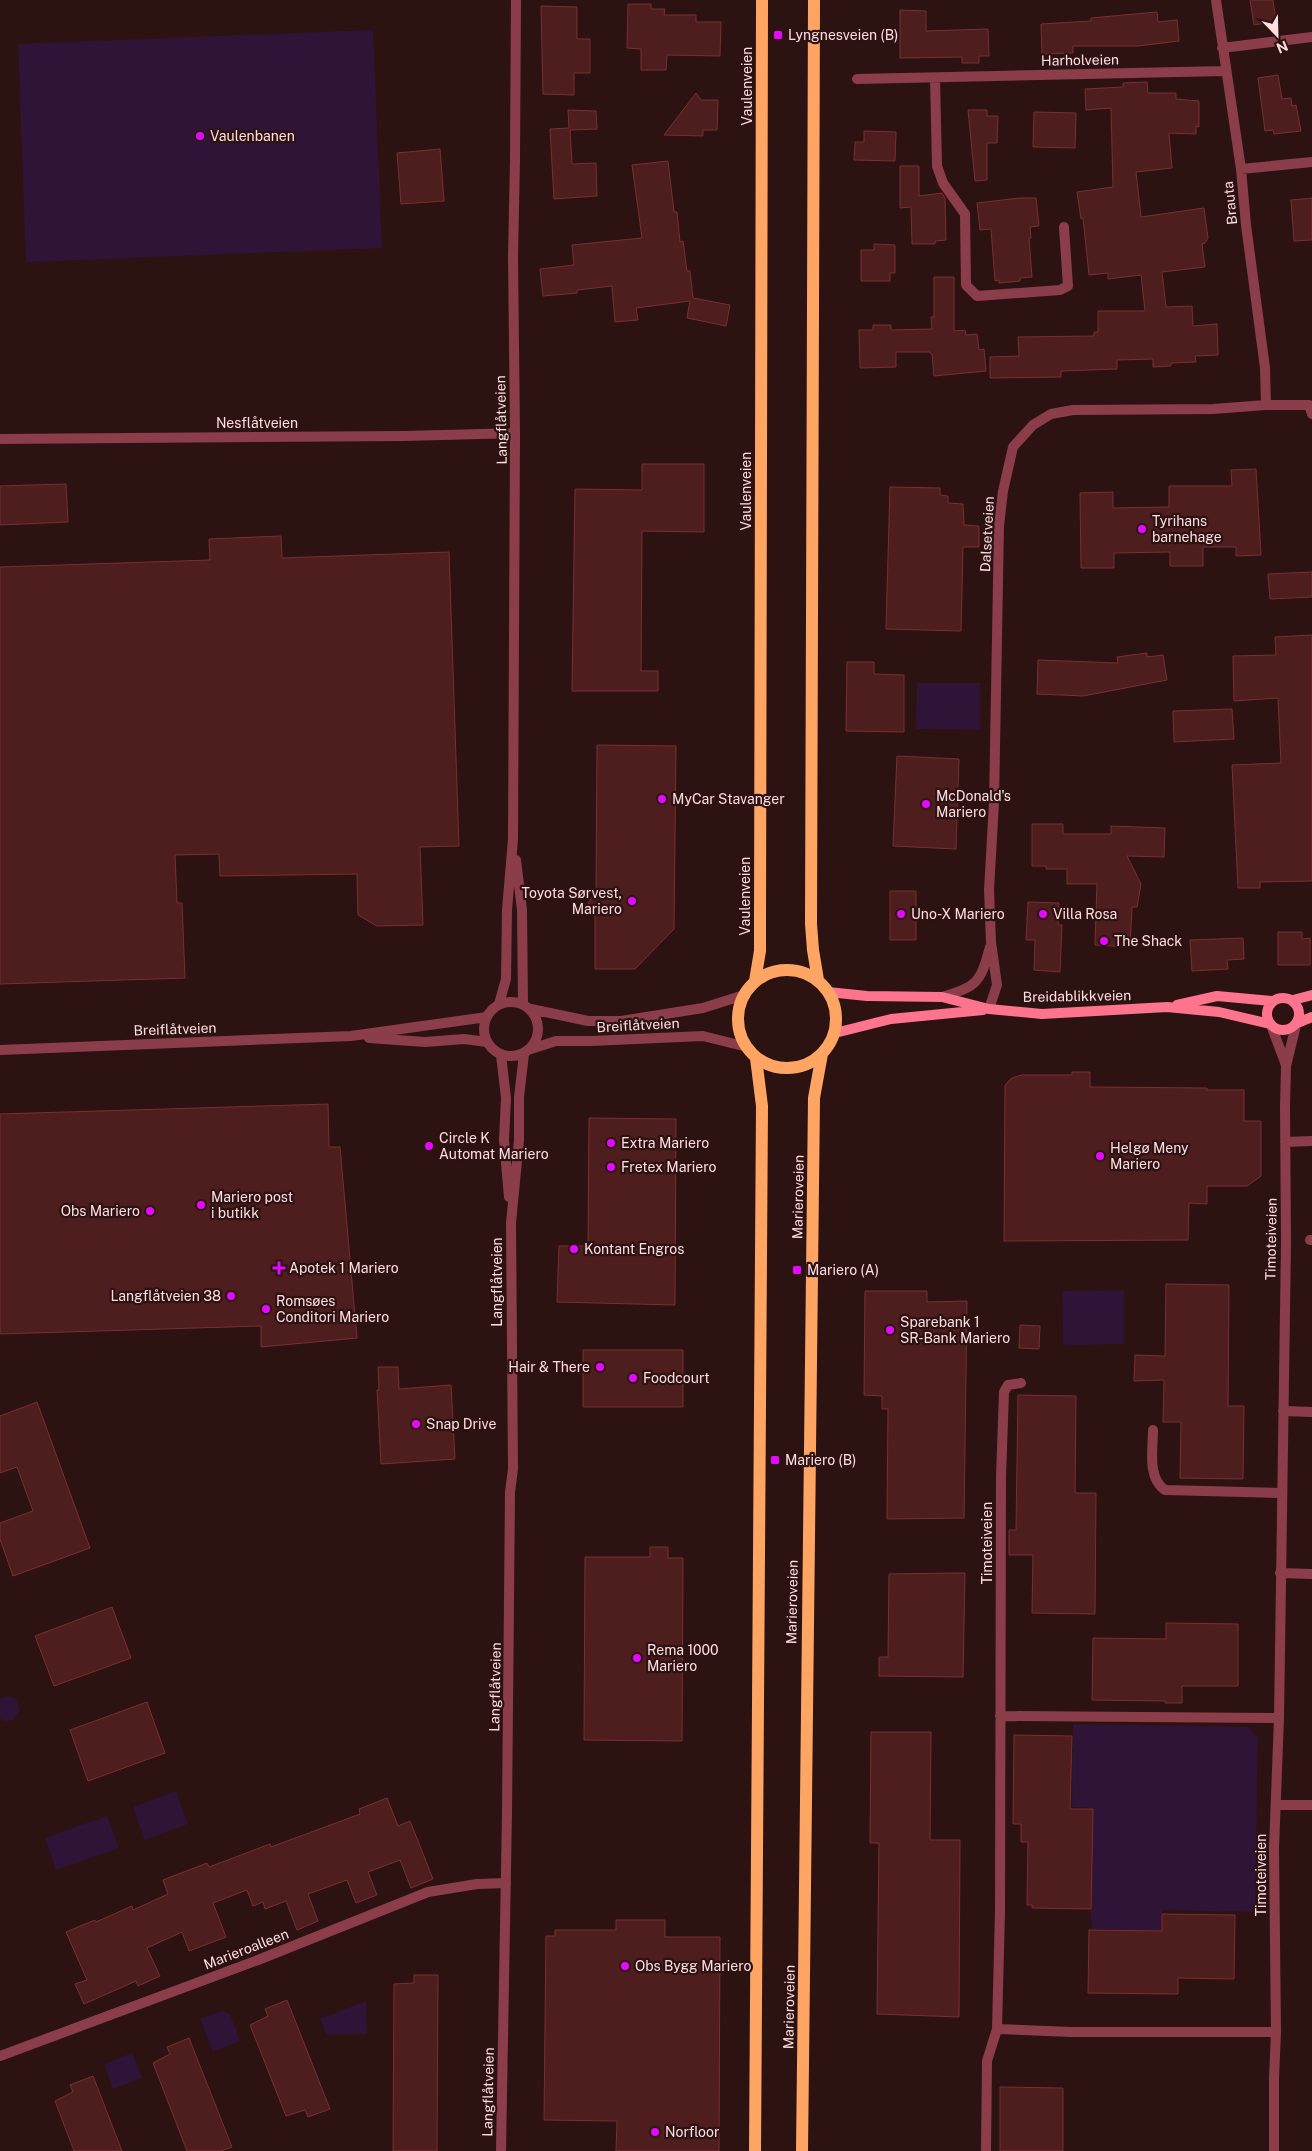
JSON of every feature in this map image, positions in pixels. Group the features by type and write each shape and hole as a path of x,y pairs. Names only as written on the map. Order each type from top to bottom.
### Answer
{"main road":[{"name":"Vaulenveien","path":"755,981 760,951 762,0"},
{"path":"814,0 811,924 812,950 818,980"},
{"path":"786,969 803,972 818,980 833,999 837,1016 835,1033 822,1054 806,1064 788,1068 777,1067 756,1058 746,1047 739,1031 738,1022 738,1012 744,995 755,981 775,971 786,969"},
{"name":"Breidablikkveien","path":"828,992 867,996 942,997 988,1009 1042,1014 1167,1007 1219,1012 1270,1025"},
{"path":"1292,1000 1312,995"},
{"name":"Breidablikkveien","path":"1167,1007 1217,996 1272,1001"},
{"path":"1296,1024 1300,1015 1298,1006 1292,1000 1282,997 1272,1001 1266,1016 1270,1025 1279,1030 1288,1030 1312,1017"},
{"name":"Breidablikkveien","path":"835,1033 891,1019 988,1009"},
{"name":"Marieroveien","path":"802,2151 814,1098 822,1054"},
{"path":"756,1058 761,1089 762,1114 756,2151"}],"street":[{"name":"Langflåtveien","path":"499,1004 506,979 507,910 513,839 515,433 513,256 516,160 516,0"},
{"name":"Brauta","path":"1216,0 1241,169 1246,225 1266,368 1266,405"},
{"path":"1222,48 1312,37"},
{"name":"Harholveien","path":"857,79 1225,71"},
{"path":"934,78 937,166 943,183 965,214 966,285 977,296 1060,290 1068,286 1064,227"},
{"path":"1241,169 1312,162"},
{"name":"Dalsetveien","path":"988,1009 997,984 991,942 990,890 994,803 1000,526 1003,491 1013,447 1033,425 1051,414 1073,410 1213,409 1266,405 1311,408"},
{"name":"Nesflåtveien","path":"0,439 404,436 515,433"},
{"name":"Langflåtveien","path":"513,839 522,910 527,1007"},
{"name":"Dalsetveien","path":"942,997 970,988 984,970 991,942"},
{"name":"Breiflåtveien","path":"527,1007 588,1021 621,1021 703,1008 744,995"},
{"path":"512,1001 527,1007 537,1018 539,1028 537,1040 528,1051 512,1057 501,1055 493,1050 487,1042 484,1028 487,1017 499,1004 512,1001"},
{"name":"Breiflåtveien","path":"0,1050 351,1036 487,1017"},
{"name":"Timoteiveien","path":"1274,2151 1276,2032 1274,1848 1279,1718 1286,1066 1296,1024"},
{"name":"Timoteiveien","path":"1270,1025 1286,1066"},
{"name":"Breiflåtveien","path":"351,1036 425,1042 464,1039 487,1042"},
{"name":"Breiflåtveien","path":"528,1051 556,1040 591,1042 703,1036 746,1047"},
{"name":"Langflåtveien","path":"500,2151 506,1883 510,1492 513,1469 512,1223 519,1140 519,1097 528,1051"},
{"name":"Langflåtveien","path":"501,1055 506,1098 504,1140 512,1223"},
{"path":"1285,1142 1312,1141"},
{"name":"Timoteiveien","path":"986,2151 987,2061 996,2029 1000,1911 1001,1477 1004,1392 1008,1385 1021,1383"},
{"path":"1283,1411 1312,1412"},
{"path":"1153,1430 1154,1478 1158,1485 1165,1490 1281,1493"},
{"path":"1280,1573 1312,1574"},
{"path":"1000,1716 1279,1718"},
{"path":"1276,1806 1312,1805"},
{"name":"Marieroalleen","path":"0,2056 258,1960 428,1892 476,1884 506,1883"},
{"path":"996,2029 1071,2032 1276,2032"}],"shaded area":[{"name":"Vaulenbanen","path":"373,30 382,248 26,262 18,44"},
{"path":"917,683 980,683 980,730 916,729"},
{"path":"1124,1290 1124,1344 1063,1345 1062,1291"},
{"path":"8,1696 16,1699 20,1710 13,1720 5,1721 0,1719 0,1699"},
{"path":"1073,1724 1248,1727 1258,1738 1255,1912 1162,1910 1161,1931 1092,1929 1090,1905 1092,1808 1072,1807"},
{"path":"176,1791 188,1824 145,1840 133,1807"},
{"path":"107,1816 119,1848 56,1870 45,1838"},
{"path":"366,2001 367,2034 326,2034 320,2019"},
{"path":"221,2011 230,2014 240,2041 213,2052 200,2019"},
{"path":"132,2053 142,2078 113,2089 104,2064"}],"building":[{"path":"1250,0 1273,0 1276,21 1254,25"},
{"path":"628,4 651,4 651,9 665,9 664,15 696,15 696,22 721,22 720,56 667,55 666,70 641,70 641,49 627,48"},
{"path":"541,6 577,7 577,39 590,39 590,73 574,73 574,95 543,94"},
{"path":"900,10 926,11 926,31 988,29 989,56 979,56 979,63 962,63 962,57 900,58"},
{"path":"1157,12 1158,22 1177,20 1179,41 1138,46 1073,46 1073,53 1042,54 1041,24 1091,21 1091,18"},
{"path":"1278,75 1282,99 1291,98 1292,106 1296,105 1301,131 1274,134 1273,130 1265,131 1258,78"},
{"path":"1147,82 1148,93 1176,93 1176,99 1199,101 1199,127 1196,126 1196,134 1169,133 1172,168 1136,172 1141,217 1204,208 1208,238 1202,244 1205,267 1162,272 1166,307 1192,306 1193,326 1217,324 1218,355 1195,356 1196,362 1171,363 1171,366 1153,367 1153,359 1117,360 1117,369 1061,371 1061,377 990,378 990,357 1019,356 1018,337 1094,336 1094,332 1098,332 1098,311 1145,311 1141,275 1108,279 1108,273 1089,275 1083,218 1081,219 1077,192 1113,187 1111,108 1086,110 1085,89 1123,87 1123,83"},
{"path":"696,93 701,100 718,100 717,130 703,130 703,136 664,135"},
{"path":"568,110 596,111 597,129 570,130 572,164 596,163 597,196 554,199 550,129 569,128"},
{"path":"968,110 987,110 987,116 998,116 997,143 987,143 987,180 975,181"},
{"path":"1034,112 1076,113 1075,148 1033,147"},
{"path":"864,131 896,132 895,161 854,160 855,142 864,142"},
{"path":"440,149 444,201 401,204 397,153"},
{"path":"668,161 674,212 677,212 680,242 683,241 687,271 690,271 693,298 730,305 726,326 687,318 690,301 636,308 638,320 615,322 612,286 577,290 577,293 543,296 540,269 574,265 572,245 642,238 632,165"},
{"path":"900,166 919,166 919,196 942,193 945,198 946,240 935,241 935,244 912,244 911,207 900,208"},
{"path":"1036,198 1039,226 1030,227 1031,238 1029,238 1032,277 1020,278 1020,281 999,283 999,280 995,281 991,229 980,230 977,203"},
{"path":"1312,198 1312,240 1294,241 1291,200"},
{"path":"874,244 895,245 895,273 890,273 890,281 861,281 861,250 874,250"},
{"path":"934,277 954,277 954,331 965,330 966,335 977,334 979,350 984,349 986,371 934,376 930,352 896,352 896,367 860,368 859,330 873,330 873,325 891,325 891,330 932,329 931,317 934,317"},
{"path":"642,464 704,464 704,532 642,531 641,671 658,671 658,691 572,691 575,489 642,490"},
{"path":"1256,469 1261,555 1236,556 1236,547 1203,547 1203,566 1170,566 1170,552 1114,553 1114,568 1081,568 1080,493 1113,492 1113,508 1169,507 1169,486 1232,486 1231,470"},
{"path":"66,484 68,522 0,525 0,486"},
{"path":"890,487 940,488 940,495 948,496 948,503 963,504 964,525 979,526 979,547 963,547 961,631 886,629"},
{"path":"281,536 282,558 449,552 459,846 420,847 423,925 377,926 358,915 357,874 220,876 219,854 175,855 177,903 182,903 185,978 0,984 0,567 210,560 209,539"},
{"path":"1312,572 1312,597 1270,599 1268,574"},
{"path":"1312,635 1312,881 1260,882 1260,888 1238,888 1232,765 1281,763 1278,698 1234,701 1233,656 1276,655 1275,637"},
{"path":"1147,653 1147,657 1163,655 1167,680 1083,696 1037,694 1038,660 1118,663 1117,657"},
{"path":"847,662 874,662 874,674 904,675 904,732 846,731"},
{"path":"1232,709 1234,739 1174,742 1173,711"},
{"path":"597,745 676,746 674,929 635,969 595,969 595,909 588,903 596,893"},
{"path":"897,756 959,759 956,849 893,846"},
{"path":"1032,824 1063,824 1063,834 1111,834 1111,826 1165,828 1164,857 1127,856 1141,884 1137,907 1132,907 1130,947 1095,945 1097,884 1067,884 1067,869 1046,869 1046,866 1032,866"},
{"path":"890,891 916,891 916,940 890,940"},
{"name":"Villa Rosa","path":"1028,902 1059,903 1058,925 1062,925 1060,972 1034,970 1035,940 1026,940"},
{"path":"1278,932 1302,932 1302,939 1310,938 1310,965 1278,965"},
{"path":"1243,938 1244,959 1227,960 1228,969 1192,971 1190,940"},
{"path":"1072,1072 1090,1072 1090,1087 1244,1090 1244,1121 1261,1121 1261,1176 1247,1186 1207,1186 1207,1204 1189,1203 1188,1240 1004,1241 1005,1085 1012,1078 1022,1075 1072,1075"},
{"path":"328,1104 329,1147 340,1147 357,1338 261,1347 261,1326 0,1334 0,1114"},
{"path":"589,1118 676,1119 675,1305 557,1302 559,1246 588,1246"},
{"path":"1166,1284 1229,1285 1228,1406 1244,1406 1243,1479 1180,1478 1181,1422 1163,1422 1164,1380 1134,1381 1135,1355 1165,1356"},
{"path":"865,1291 927,1291 927,1302 967,1301 964,1518 887,1519 888,1409 882,1409 882,1396 864,1395"},
{"path":"1020,1325 1040,1326 1039,1349 1019,1348"},
{"name":"Foodcourt","path":"583,1350 683,1350 683,1407 583,1407"},
{"name":"Snap Drive","path":"378,1367 398,1367 399,1389 451,1385 455,1459 381,1464 377,1390 379,1390"},
{"path":"1018,1395 1076,1396 1075,1493 1096,1493 1095,1614 1032,1613 1033,1555 1009,1555 1009,1530 1016,1530"},
{"path":"37,1402 90,1548 13,1576 0,1539 0,1523 33,1511 17,1467 0,1473 0,1416"},
{"path":"650,1547 668,1547 668,1558 683,1558 682,1741 584,1740 585,1557 650,1557"},
{"path":"965,1573 963,1677 879,1676 879,1657 888,1657 889,1574"},
{"path":"112,1607 131,1658 54,1686 35,1636"},
{"path":"1166,1623 1238,1624 1238,1686 1182,1686 1182,1703 1092,1700 1093,1638 1166,1639"},
{"path":"147,1702 165,1753 88,1781 70,1730"},
{"path":"871,1732 931,1732 930,1840 960,1840 959,2017 877,2014 879,1843 870,1843"},
{"path":"1014,1735 1072,1736 1070,1809 1093,1809 1091,1909 1032,1908 1032,1905 1027,1905 1028,1842 1021,1842 1021,1824 1013,1824"},
{"path":"387,1798 398,1826 410,1821 433,1879 411,1888 400,1860 368,1872 377,1895 356,1903 347,1880 308,1894 318,1921 297,1930 286,1901 265,1909 263,1902 253,1906 247,1890 213,1903 226,1937 189,1951 182,1932 147,1948 160,1976 138,1986 136,1981 84,2004 75,1984 87,1980 66,1932 95,1920 96,1922 132,1906 133,1910 168,1894 163,1880 207,1863 209,1867 270,1844 271,1847 360,1814 359,1809"},
{"path":"1162,1914 1235,1915 1234,1979 1178,1978 1178,1994 1088,1993 1089,1930 1162,1931"},
{"path":"616,1920 665,1920 665,1937 720,1937 719,2151 616,2151 617,2121 544,2120 546,1936 555,1936 555,1930 616,1930"},
{"path":"414,1975 438,1975 437,2151 393,2151 394,1984 414,1983"},
{"path":"287,2000 330,2109 308,2117 305,2110 286,2116 250,2025 268,2016 265,2009"},
{"path":"189,2038 232,2147 221,2151 187,2151 153,2063 170,2054 167,2047"},
{"path":"93,2076 122,2151 74,2151 55,2101 73,2092 70,2085"},
{"path":"1000,2087 1063,2088 1063,2151 1000,2151"}],"place":[{"name":"Lyngnesveien (B)","path":"778,35"},
{"name":"Vaulenbanen","path":"200,136"},
{"name":"Tyrihans barnehage","path":"1142,529"},
{"name":"MyCar Stavanger","path":"662,799"},
{"name":"McDonald's Mariero","path":"926,804"},
{"name":"Toyota Sørvest, Mariero","path":"632,901"},
{"name":"Uno-X Mariero","path":"901,914"},
{"name":"Villa Rosa","path":"1043,914"},
{"name":"The Shack","path":"1104,941"},
{"name":"Extra Mariero","path":"611,1143"},
{"name":"Circle K Automat Mariero","path":"429,1146"},
{"name":"Helgø Meny Mariero","path":"1100,1156"},
{"name":"Fretex Mariero","path":"611,1167"},
{"name":"Mariero post i butikk","path":"201,1205"},
{"name":"Obs Mariero","path":"150,1211"},
{"name":"Kontant Engros","path":"574,1249"},
{"name":"Apotek 1 Mariero","path":"279,1268"},
{"name":"Mariero (A)","path":"797,1270"},
{"name":"Langflåtveien 38","path":"231,1296"},
{"name":"Romsøes Conditori Mariero","path":"266,1309"},
{"name":"Sparebank 1 SR-Bank Mariero","path":"890,1330"},
{"name":"Hair & There","path":"600,1367"},
{"name":"Foodcourt","path":"633,1378"},
{"name":"Snap Drive","path":"416,1424"},
{"name":"Mariero (B)","path":"775,1460"},
{"name":"Rema 1000 Mariero","path":"637,1658"},
{"name":"Obs Bygg Mariero","path":"625,1966"},
{"name":"Norfloor","path":"655,2132"}]}
